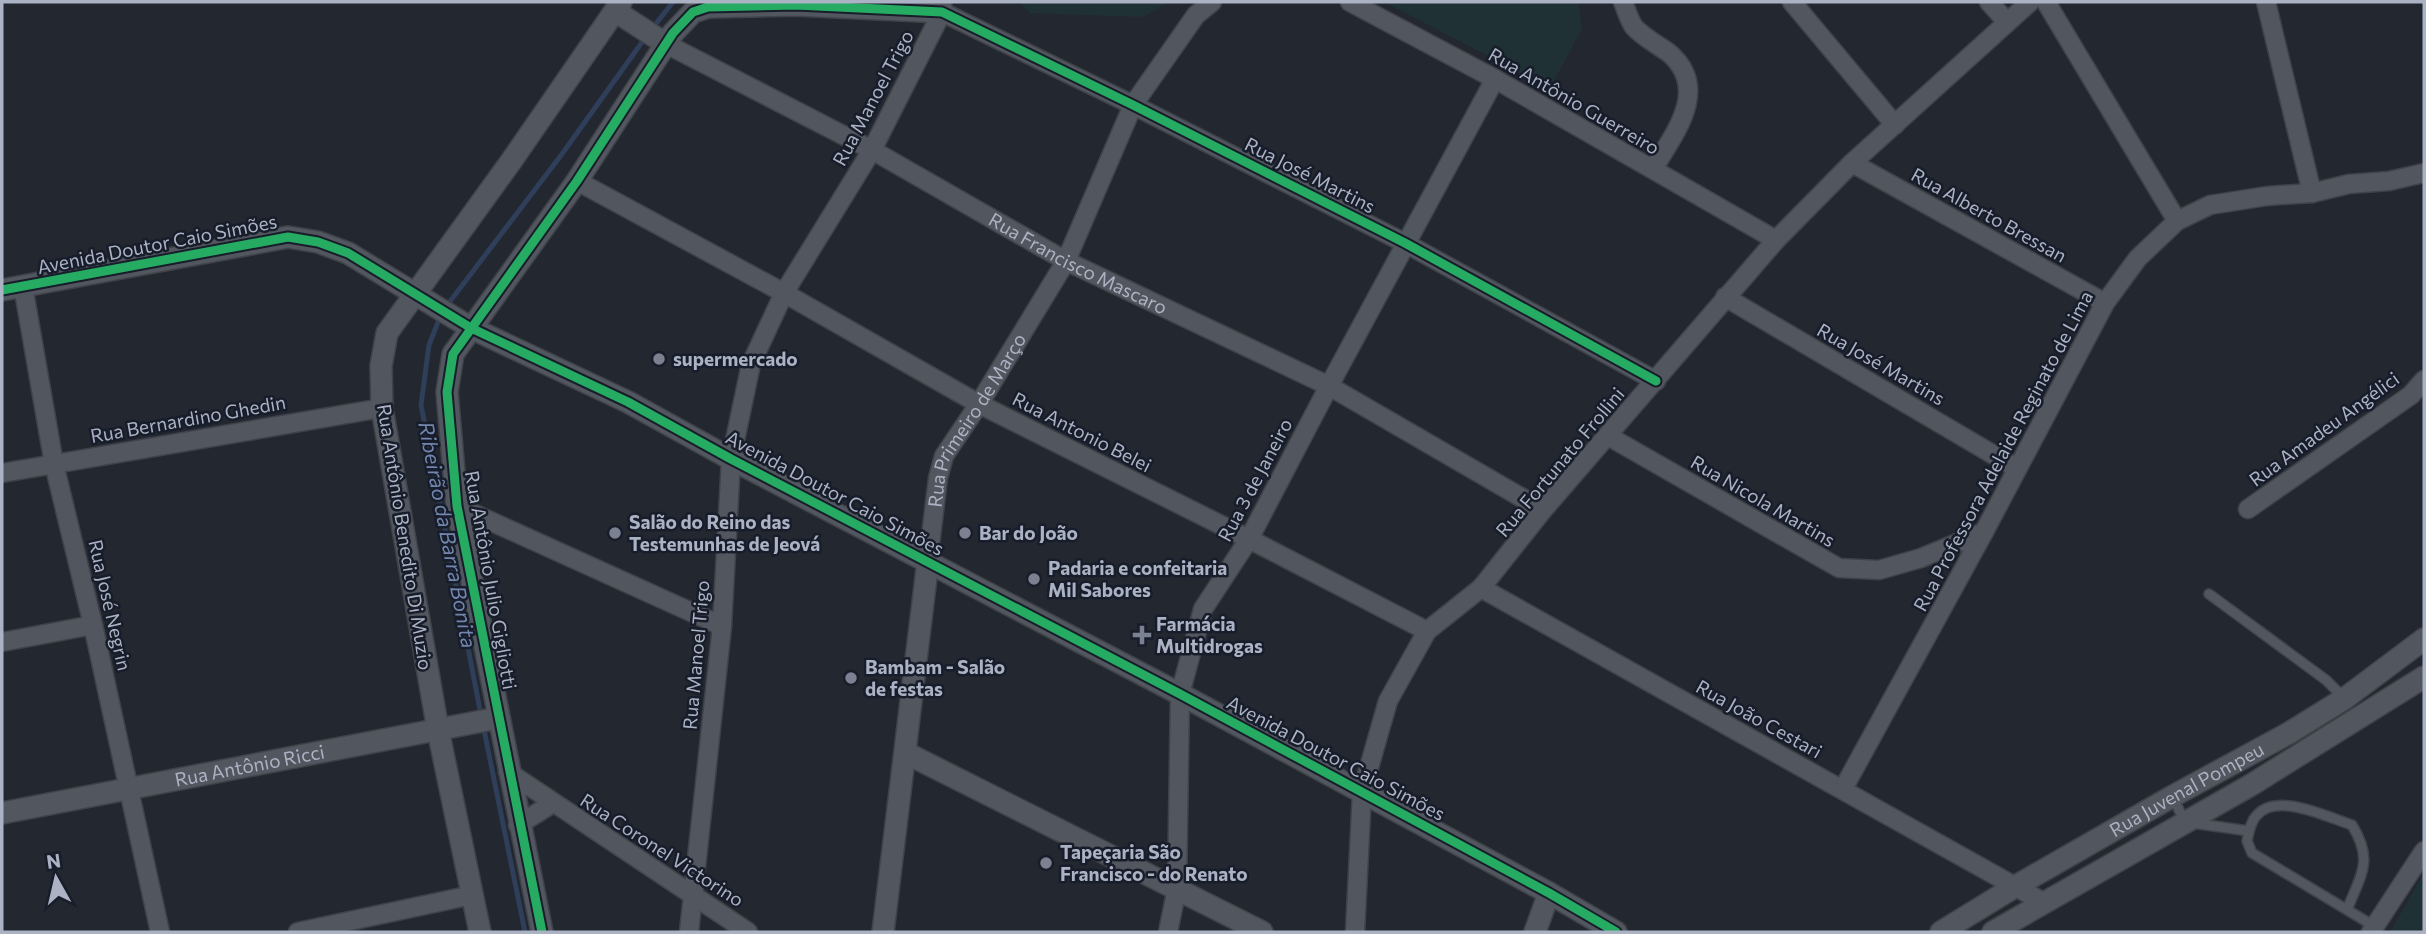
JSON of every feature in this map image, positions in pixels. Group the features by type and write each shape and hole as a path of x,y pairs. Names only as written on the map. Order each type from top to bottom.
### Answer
{"street":[{"name":"Rua Primeiro de Março","path":"883,932 938,478 944,457 1066,261 1133,105 1196,15 1212,2"},
{"name":"Rua Antônio Guerreiro","path":"1350,2 1494,79 1776,240"},
{"path":"1623,2 1634,27 1672,55 1687,82 1689,97 1686,112 1653,169"},
{"path":"1792,2 1895,125"},
{"path":"1989,2 2007,22"},
{"name":"Rua Fortunato Frollini","path":"1355,932 1362,792 1388,701 1427,631 1481,588 1544,510 1776,240 1852,163 2030,2"},
{"path":"2046,2 2177,221"},
{"path":"2266,2 2312,192"},
{"name":"Rua Antônio Julio Gigliotti","path":"541,932 509,772 491,720 457,506 447,392 453,354 577,181 660,40 673,33 693,12 708,7 796,5 941,7"},
{"name":"Rua José Martins","path":"941,7 1405,243 1656,381"},
{"name":"Rua Manoel Trigo","path":"690,932 722,626 731,459 751,364 784,293 872,150 941,7"},
{"name":"Rua Francisco Mascaro","path":"619,9 660,40 872,150 1066,261 1329,386 1544,510"},
{"name":"Rua Antônio Benedito Di Muzio","path":"480,932 446,728 382,408 381,366 387,333 431,304 512,160 619,9"},
{"name":"Rua 3 de Janeiro","path":"1168,932 1177,888 1180,694 1203,610 1249,539 1494,79"},
{"name":"Rua Alberto Bressan","path":"1852,163 2105,303"},
{"name":"Rua Professora Adelaide Reginato de Lima","path":"1843,789 1984,532 2105,303 2138,258 2177,221 2210,205 2312,192 2349,184 2389,181 2424,173"},
{"name":"Rua Antonio Belei","path":"577,181 784,293 979,404 1427,631"},
{"name":"Avenida Doutor Caio Simões","path":"12,288 288,237 318,242 348,253 471,328 628,402 731,459 1180,694 1549,893 1616,932"},
{"name":"Rua José Negrin","path":"12,288 93,625 160,932"},
{"name":"Rua José Martins","path":"1725,297 2016,468"},
{"name":"Rua Amadeu Angélici","path":"2248,509 2411,395 2424,380"},
{"path":"2411,395 2424,408"},
{"name":"Rua Bernardino Ghedin","path":"2,473 382,408"},
{"name":"Rua Nicola Martins","path":"1608,436 1839,568 1879,570 1921,558 1984,532"},
{"path":"457,506 722,626"},
{"name":"Rua João Cestari","path":"1481,588 2043,902"},
{"path":"2,642 93,625"},
{"name":"Rua Juvenal Pompeu","path":"1941,932 2173,796 2289,733 2344,699 2424,639"},
{"name":"Rua Juvenal Pompeu","path":"1993,932 2251,785 2424,677"},
{"path":"2344,699 2355,721"},
{"name":"Rua Antônio Ricci","path":"2,813 491,720"},
{"path":"906,753 1262,932"},
{"name":"Rua Coronel Victorino","path":"509,772 748,932"},
{"path":"519,825 553,803"},
{"path":"2372,929 2424,851"},
{"path":"1535,932 1549,893"},
{"path":"298,932 472,895"}],"lane":[{"path":"2209,594 2326,680 2344,699"},
{"path":"2173,796 2185,822 2249,831"},
{"path":"2347,910 2362,870 2365,853 2352,825 2286,804 2258,813 2247,841 2252,853 2347,910 2372,929"}],"shaded area":[{"path":"1019,2 1168,2 1143,17 1030,13"},
{"path":"1384,2 1578,2 1582,29 1550,88"},
{"path":"2424,873 2424,932 2390,932"}],"waterway":[{"name":"Ribeirão da Barra Bonita","path":"651,30 673,2"},
{"name":"Ribeirão da Barra Bonita","path":"445,308 562,154 645,38"},
{"name":"Ribeirão da Barra Bonita","path":"440,317 429,345 421,405 481,715"},
{"name":"Ribeirão da Barra Bonita","path":"483,725 525,932"}],"cycle path":[{"path":"542,932 457,506 447,392 453,354 577,181 673,33 693,12 708,7 796,5 942,12 1405,243 1656,381"},
{"path":"2,290 288,237 318,242 348,253 471,328 628,402 731,459 1180,694 1549,893 1616,932"}],"place":[{"name":"supermercado","path":"659,359"},
{"name":"Salão do Reino das Testemunhas de Jeová","path":"615,533"},
{"name":"Bar do João","path":"965,533"},
{"name":"Padaria e confeitaria Mil Sabores","path":"1034,579"},
{"name":"Farmácia Multidrogas","path":"1142,635"},
{"name":"Bambam - Salão de festas","path":"851,678"},
{"name":"Tapeçaria São Francisco - do Renato","path":"1046,863"}]}
